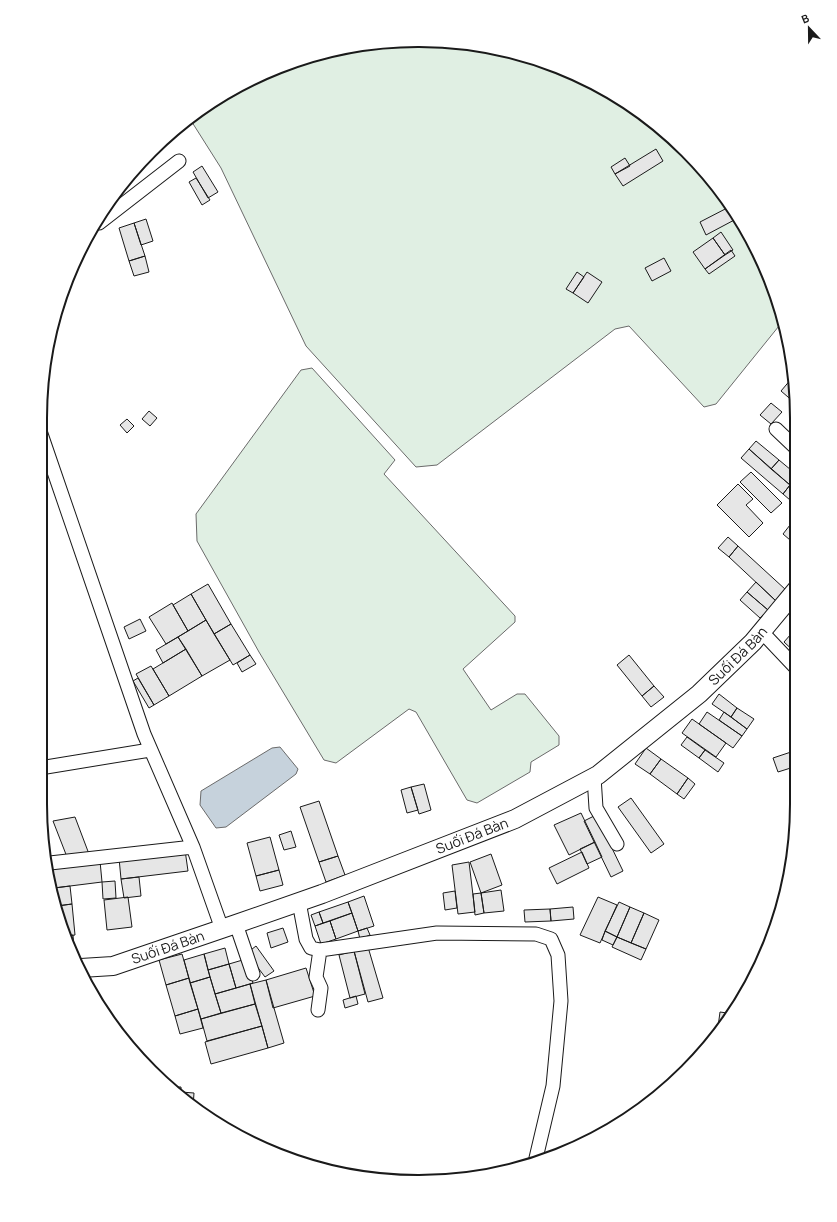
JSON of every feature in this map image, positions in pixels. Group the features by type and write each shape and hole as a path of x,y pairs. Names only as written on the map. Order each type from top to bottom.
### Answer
{"street":[{"path":"107,217 179,161"},
{"path":"776,429 790,442"},
{"path":"47,451 150,750 229,926 253,974"},
{"name":"Suối Đá Bàn","path":"85,968 114,966 299,902 515,819 594,778 699,694 762,632 790,598"},
{"path":"762,632 790,662"},
{"path":"47,767 150,750"},
{"path":"594,778 596,808 618,844"},
{"path":"52,863 193,847"},
{"path":"299,902 306,939 310,948 320,950 437,933 536,934 551,939 558,955 561,1001 553,1086 537,1155"},
{"path":"318,1010 321,988 316,977 320,950"}],"green space":[{"path":"418,47 467,50 515,60 561,75 604,97 645,124 681,156 713,192 727,212 752,254 762,276 778,327 716,404 704,407 629,326 615,329 437,465 416,467 306,346 221,168 193,123 233,97 276,75 346,54 394,48"},
{"path":"312,368 395,460 384,474 515,616 515,622 463,669 491,710 517,694 525,694 559,736 559,745 531,762 530,772 477,803 467,800 416,712 409,709 336,763 324,760 259,652 197,541 196,514 301,370"}],"shaded area":[{"path":"280,747 298,769 296,774 226,827 216,828 200,805 201,791 272,748"}],"building":[{"path":"656,149 663,161 623,186 615,174"},
{"path":"625,158 630,166 615,174 611,167"},
{"path":"202,166 218,192 208,198 193,172"},
{"path":"196,178 210,200 202,205 189,182"},
{"path":"725,209 733,221 706,235 700,222"},
{"path":"146,219 153,241 141,245 134,223"},
{"path":"134,223 145,256 129,261 119,228"},
{"path":"721,232 733,250 725,255 713,238"},
{"path":"713,238 725,255 705,269 693,252"},
{"path":"731,250 735,256 709,274 705,269"},
{"path":"145,256 149,272 134,276 129,261"},
{"path":"664,258 671,271 652,281 645,268"},
{"path":"577,272 584,277 573,293 566,289"},
{"path":"587,272 602,282 588,303 573,293"},
{"path":"788,383 789,398 781,391"},
{"path":"771,403 782,412 771,424 760,415"},
{"path":"149,411 157,418 150,426 142,419"},
{"path":"127,419 134,426 127,433 120,425"},
{"path":"756,441 779,460 771,469 749,449"},
{"path":"749,449 790,485 783,494 741,458"},
{"path":"779,460 790,469 790,485 771,469"},
{"path":"751,472 782,503 771,513 740,482"},
{"path":"738,484 753,499 746,505 763,523 749,537 717,505"},
{"path":"790,485 790,500 783,494"},
{"path":"790,525 790,540 783,534"},
{"path":"728,537 738,546 729,557 718,548"},
{"path":"738,546 786,590 776,601 729,557"},
{"path":"756,582 776,601 768,610 747,592"},
{"path":"208,584 231,624 214,634 191,594"},
{"path":"747,592 768,610 760,618 740,600"},
{"path":"191,594 206,620 188,631 173,605"},
{"path":"172,603 188,631 166,644 149,617"},
{"path":"140,619 146,631 129,639 124,627"},
{"path":"206,620 230,660 202,676 178,637"},
{"path":"231,624 250,655 233,665 214,634"},
{"path":"790,635 790,648 784,642"},
{"path":"178,637 186,649 163,663 156,650"},
{"path":"186,649 202,676 169,696 153,669"},
{"path":"250,655 256,664 242,672 237,663"},
{"path":"629,655 654,686 642,696 617,665"},
{"path":"151,666 169,696 154,705 136,674"},
{"path":"138,678 154,705 149,708 133,681"},
{"path":"654,686 664,697 651,707 642,696"},
{"path":"719,694 737,708 731,717 712,704"},
{"path":"737,708 754,719 747,729 731,717"},
{"path":"707,712 742,736 733,748 699,724"},
{"path":"724,712 747,729 742,736 719,720"},
{"path":"692,719 726,743 716,757 682,733"},
{"path":"687,737 705,750 699,758 681,745"},
{"path":"646,748 661,759 650,774 635,764"},
{"path":"705,750 724,763 718,772 699,758"},
{"path":"790,752 790,768 778,772 773,758"},
{"path":"661,759 688,778 677,794 650,774"},
{"path":"688,778 695,784 684,799 677,794"},
{"path":"424,784 431,810 419,814 411,787"},
{"path":"411,787 418,810 407,813 401,790"},
{"path":"631,798 664,844 651,853 618,807"},
{"path":"319,801 338,856 319,862 300,807"},
{"path":"581,813 595,842 569,855 554,825"},
{"path":"596,815 623,871 611,877 584,821"},
{"path":"75,817 89,854 67,857 53,821"},
{"path":"291,831 296,847 284,850 279,835"},
{"path":"270,837 279,870 256,876 247,843"},
{"path":"595,842 602,857 587,864 580,849"},
{"path":"185,850 188,871 121,879 119,858"},
{"path":"582,852 589,868 557,884 549,868"},
{"path":"491,854 502,885 481,893 470,862"},
{"path":"338,856 345,875 326,882 319,862"},
{"path":"100,861 102,882 57,888 52,867"},
{"path":"469,862 475,912 458,914 452,865"},
{"path":"279,870 283,885 260,891 256,876"},
{"path":"139,877 141,896 124,898 121,879"},
{"path":"115,881 116,898 103,899 102,882"},
{"path":"70,886 72,904 62,905 57,888"},
{"path":"501,890 504,911 484,913 481,893"},
{"path":"455,891 457,908 445,910 443,893"},
{"path":"481,893 484,913 475,915 473,894"},
{"path":"364,896 374,926 358,931 348,902"},
{"path":"128,897 132,927 107,930 104,900"},
{"path":"598,897 617,905 600,943 580,935"},
{"path":"348,902 352,913 323,923 319,912"},
{"path":"619,902 630,907 617,937 605,931"},
{"path":"72,904 75,935 71,935 62,905"},
{"path":"573,907 574,919 551,921 550,909"},
{"path":"630,907 644,913 631,943 617,937"},
{"path":"550,909 551,921 525,922 524,910"},
{"path":"319,912 323,923 315,926 311,915"},
{"path":"352,913 358,931 336,939 330,921"},
{"path":"644,913 659,920 646,949 631,943"},
{"path":"330,921 336,939 321,944 315,926"},
{"path":"283,928 288,942 271,948 267,933"},
{"path":"367,928 370,935 360,939 358,931"},
{"path":"605,931 617,937 613,945 602,940"},
{"path":"617,937 646,949 641,960 612,947"},
{"path":"256,946 274,971 265,977 247,953"},
{"path":"368,947 383,998 368,1002 354,951"},
{"path":"225,948 229,964 208,970 204,954"},
{"path":"354,951 365,994 350,998 339,955"},
{"path":"182,954 189,978 166,985 159,960"},
{"path":"204,954 210,977 190,983 184,960"},
{"path":"246,959 253,983 236,988 229,964"},
{"path":"229,964 236,988 215,994 208,970"},
{"path":"306,968 315,996 273,1008 266,980"},
{"path":"210,977 221,1013 201,1019 190,983"},
{"path":"189,978 198,1009 175,1016 166,985"},
{"path":"266,980 284,1043 268,1048 250,984"},
{"path":"250,984 255,1004 221,1013 215,994"},
{"path":"356,996 358,1004 345,1008 343,1000"},
{"path":"255,1004 262,1026 207,1041 201,1019"},
{"path":"198,1009 203,1028 180,1034 175,1016"},
{"path":"720,1012 725,1013 719,1022"},
{"path":"262,1026 268,1048 211,1064 205,1042"},
{"path":"185,1092 194,1093 194,1099"}]}
